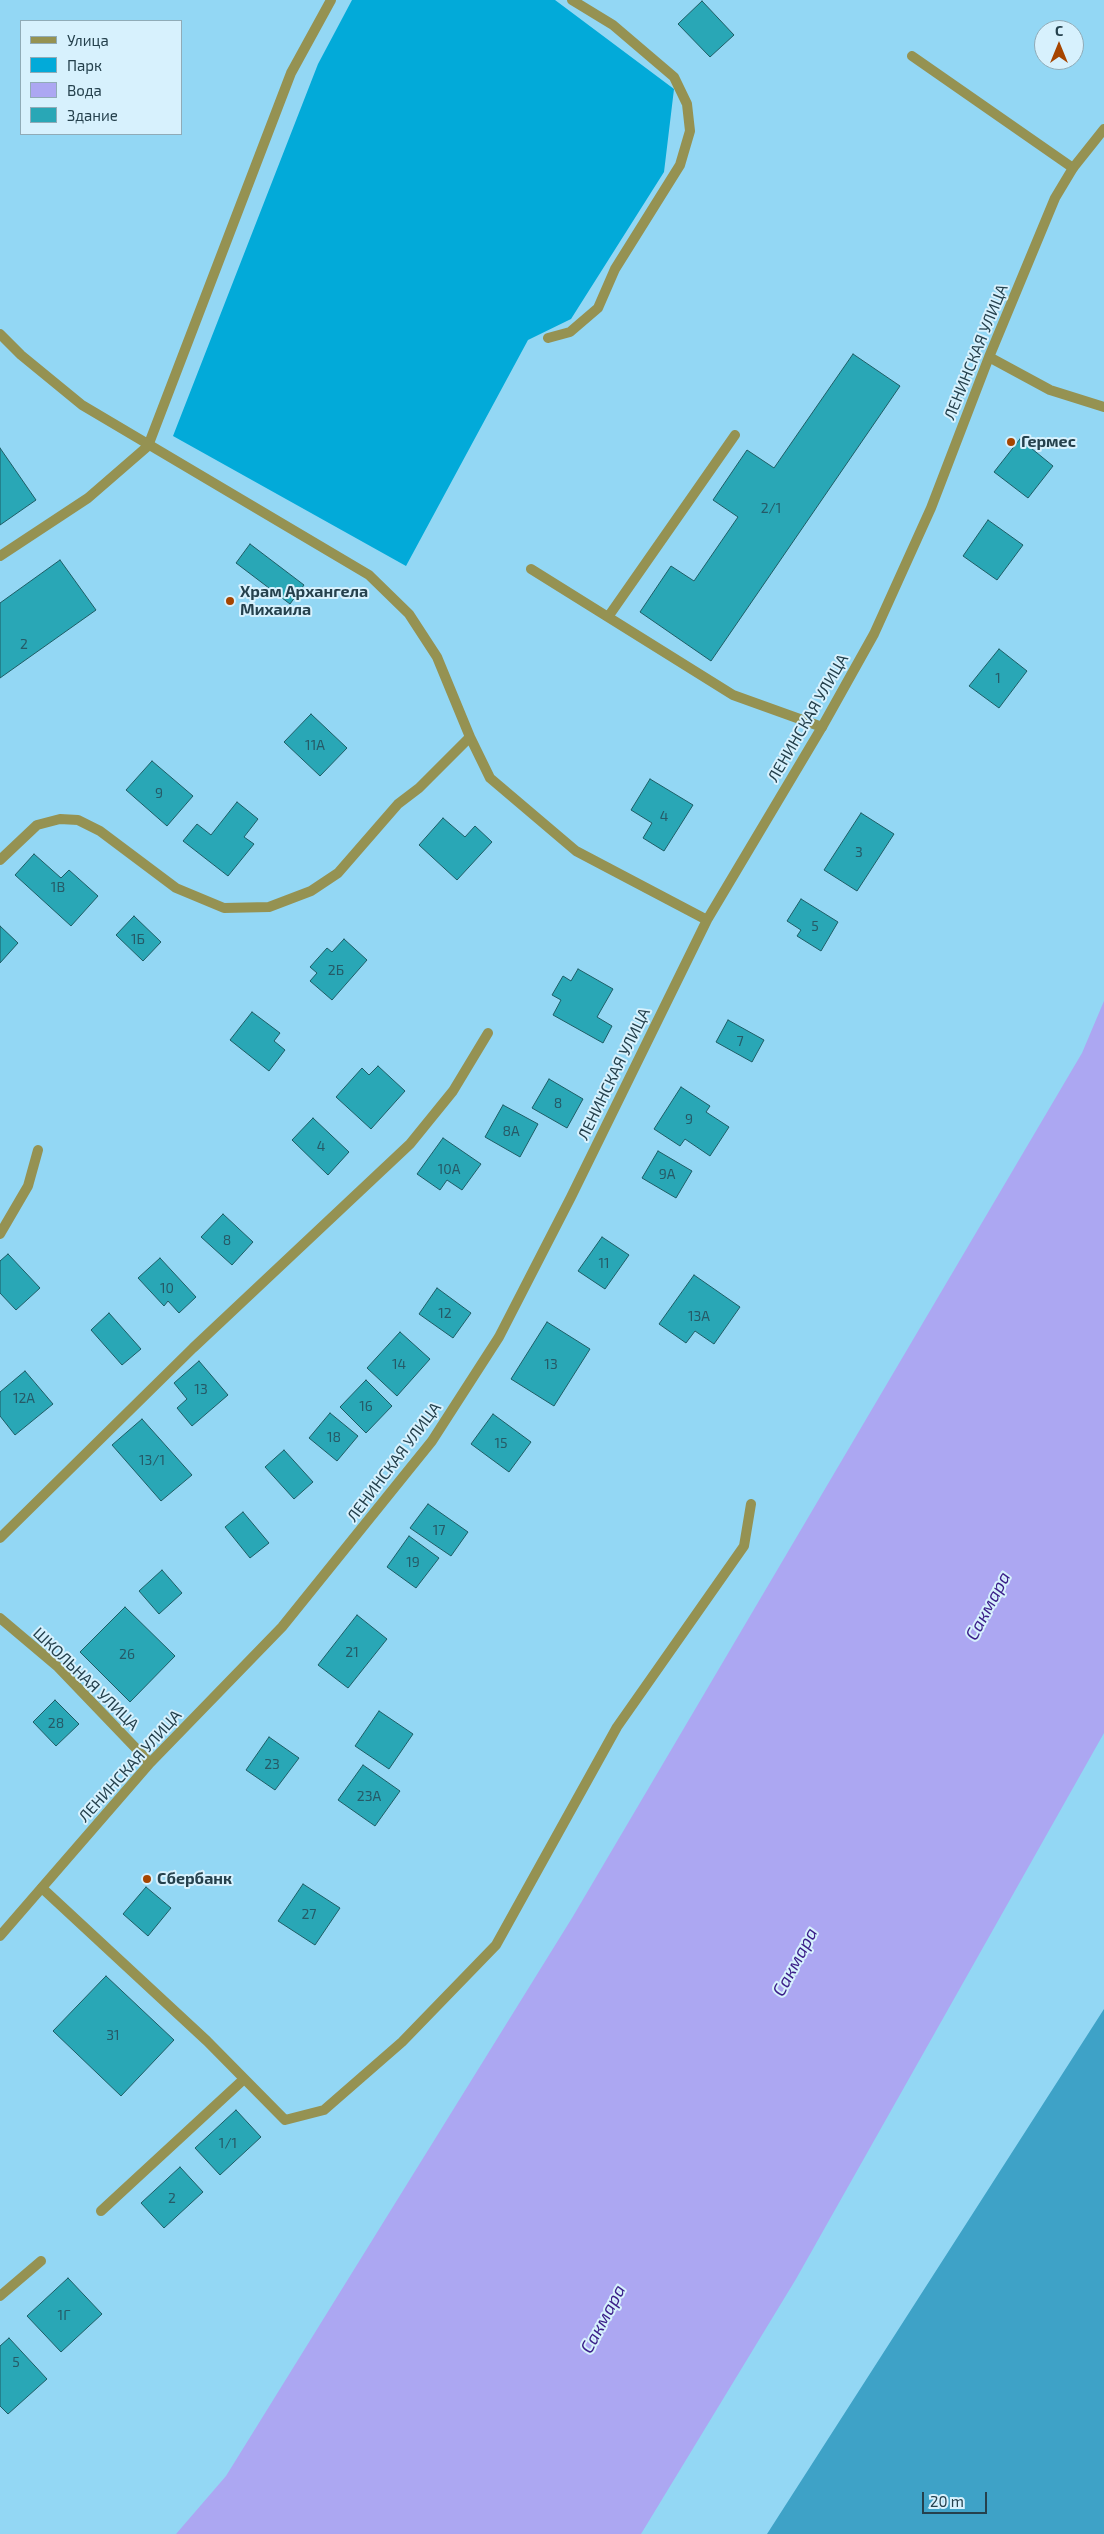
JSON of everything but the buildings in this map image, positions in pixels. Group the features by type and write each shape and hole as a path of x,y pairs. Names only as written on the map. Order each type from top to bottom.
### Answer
{"street":[{"path":"0,556 88,498 148,446 291,73 331,0"},
{"path":"548,338 570,332 598,308 620,262 680,165 690,132 687,104 674,77 613,25 572,0"},
{"path":"912,56 1073,168"},
{"name":"ЛЕНИНСКАЯ УЛИЦА","path":"0,1936 150,1763 282,1628 432,1442 499,1337 571,1197 707,920 822,727 874,634 918,535 1055,198 1073,168 1104,129"},
{"path":"0,334 21,355 82,405 148,446 369,575 408,614 437,657 470,737 490,778 576,851 707,920"},
{"path":"989,357 1050,390 1104,406"},
{"path":"608,617 735,435"},
{"path":"531,569 733,695 822,727"},
{"path":"0,860 37,825 60,819 78,820 100,832 176,888 224,908 269,907 311,891 338,873 398,804 419,788 470,737"},
{"path":"0,1538 200,1341 410,1144 453,1091 488,1033"},
{"path":"0,1234 28,1186 38,1150"},
{"path":"42,1888 207,2041 285,2120 324,2110 402,2042 496,1945 617,1727 744,1546 751,1504"},
{"name":"ШКОЛЬНАЯ УЛИЦА","path":"0,1618 58,1667 150,1763"},
{"path":"101,2211 244,2079"},
{"path":"0,2296 41,2261"}],"green space":[{"path":"352,0 555,0 674,89 664,172 571,319 528,340 406,566 173,436 318,64"}],"shaded area":[{"path":"1104,2009 1104,2534 767,2534 941,2263"}],"water":[{"name":"Сакмара","path":"1104,1001 1104,1733 796,2279 641,2534 176,2534 226,2476 572,1918 1082,1053"}],"place":[{"name":"Гермес","path":"1011,442"},
{"name":"Храм Архангела Михаила","path":"230,601"},
{"name":"Сбербанк","path":"147,1879"}]}
